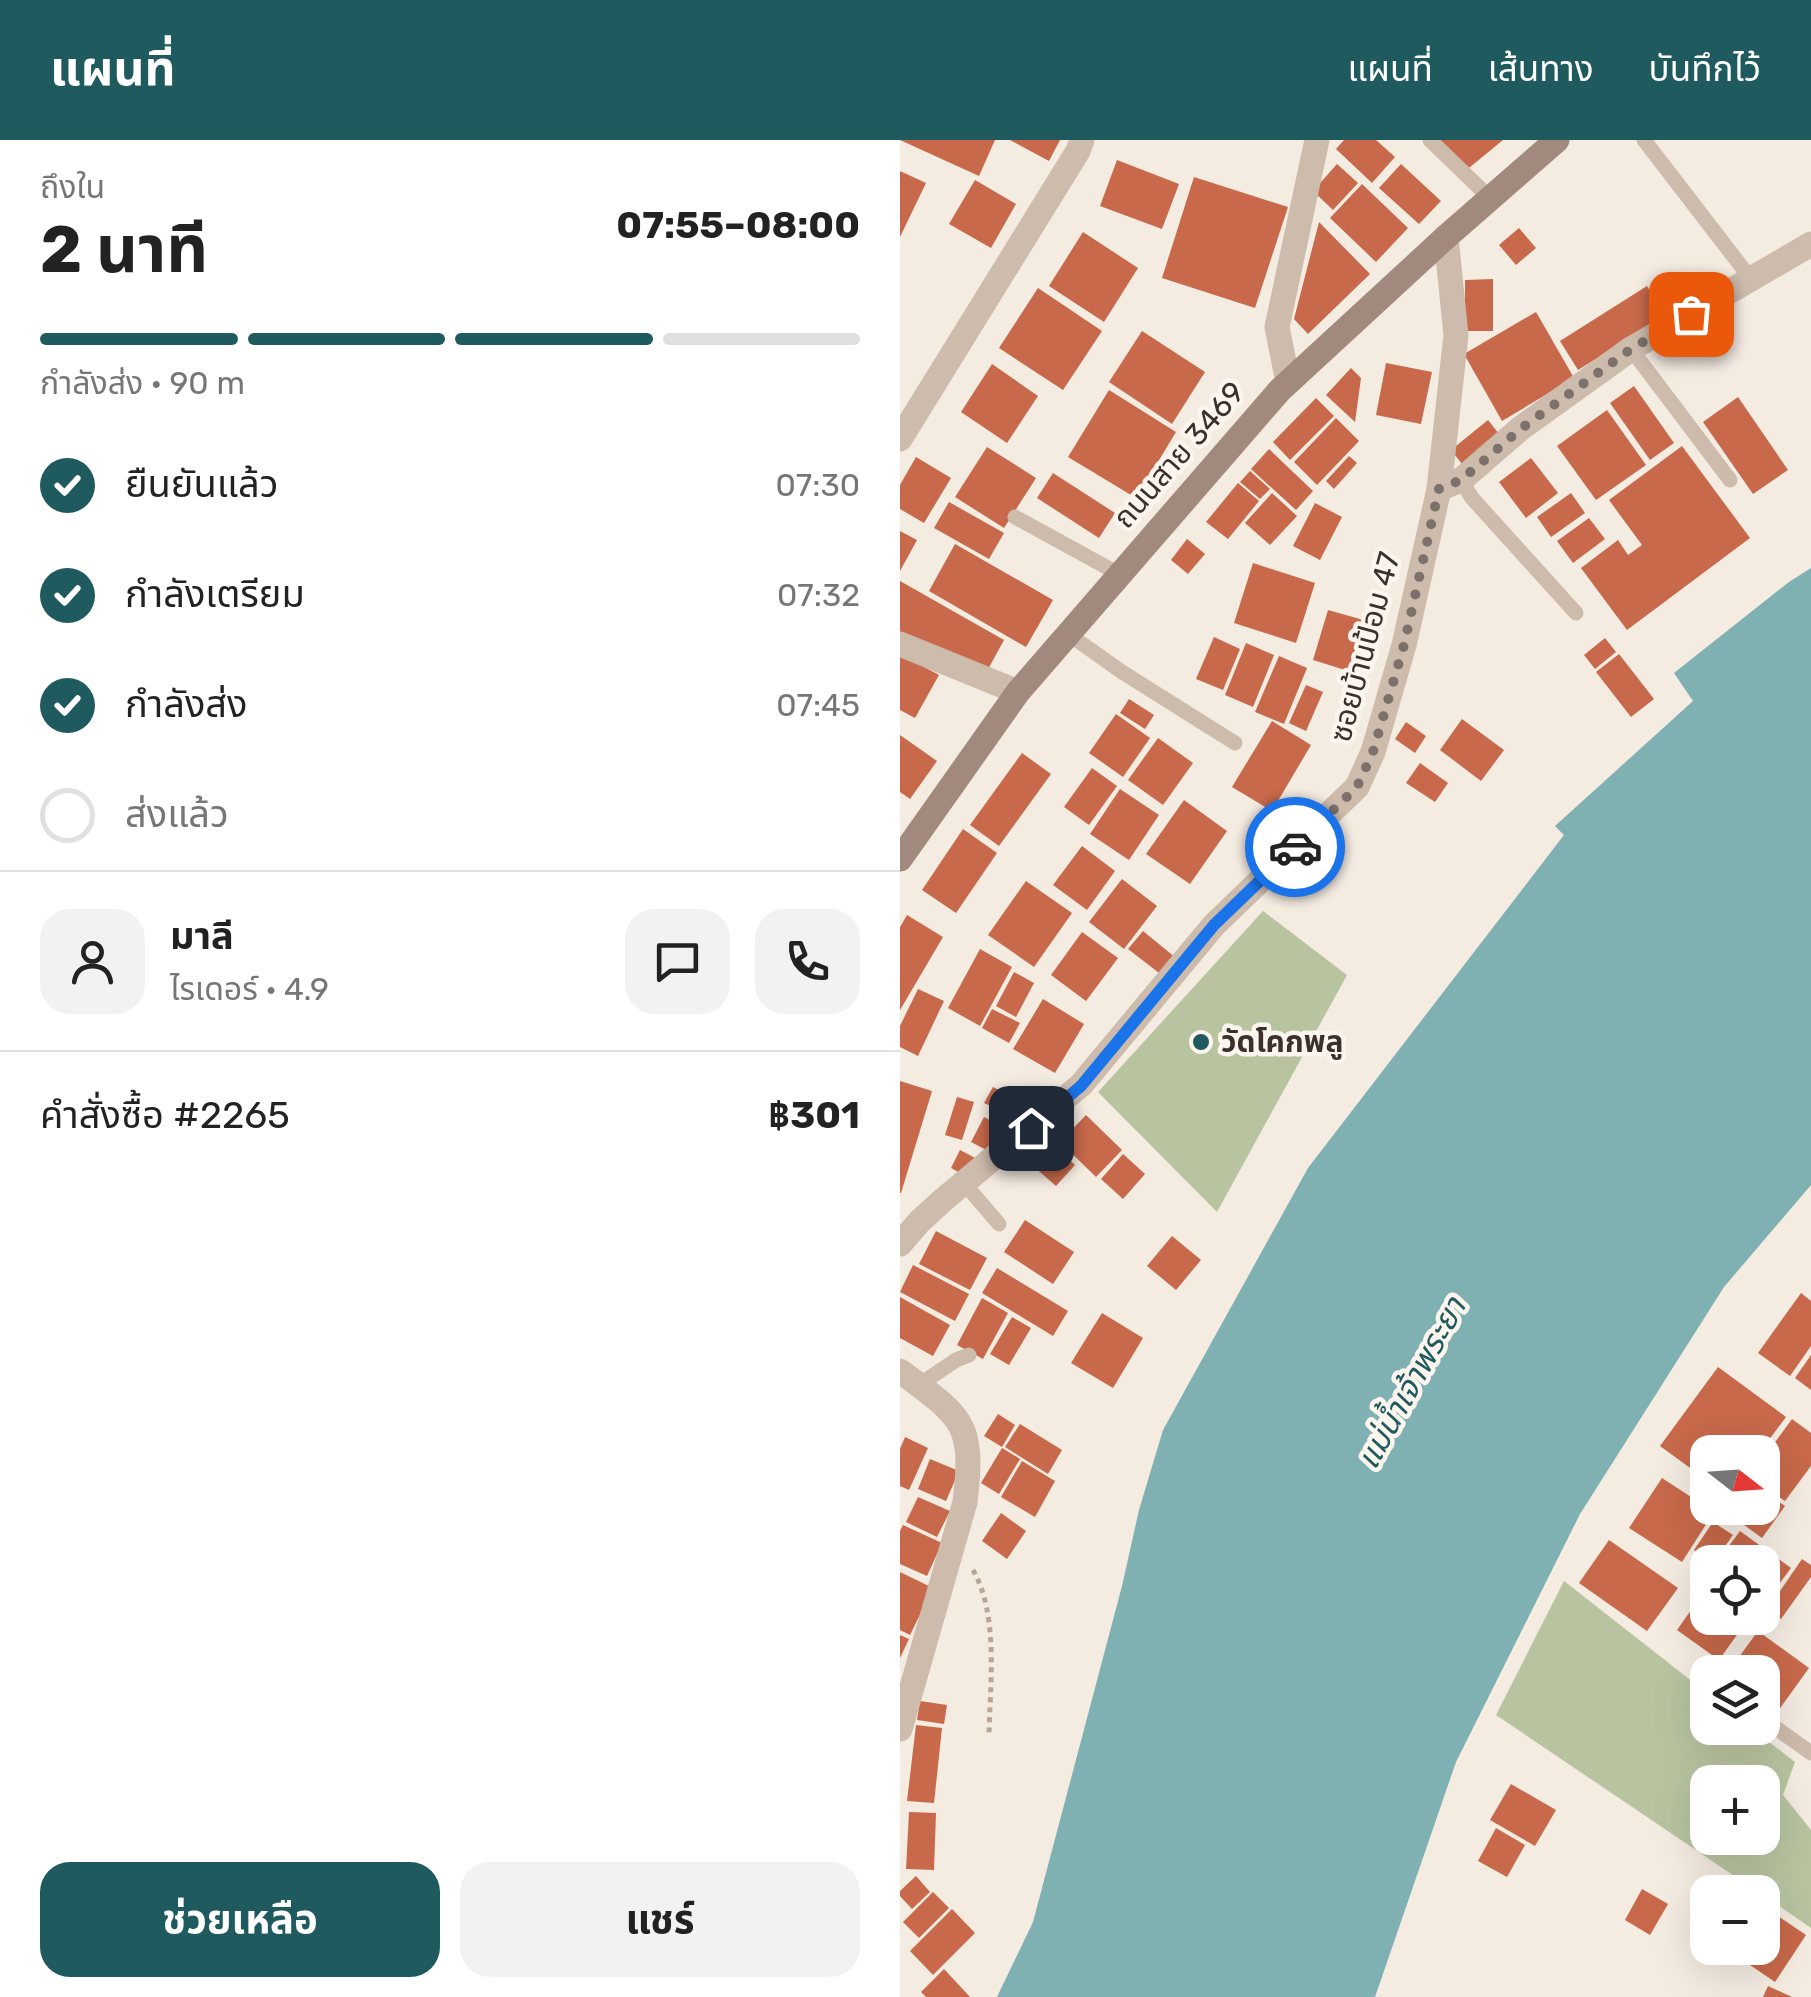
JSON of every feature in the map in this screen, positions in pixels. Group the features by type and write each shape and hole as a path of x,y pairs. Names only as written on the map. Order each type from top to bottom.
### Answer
{"street":[{"path":"900,440 1082,140"},
{"path":"1288,382 1277,326 1317,140"},
{"name":"ถนนสาย 3469","path":"900,859 1018,692 1288,382 1557,140"},
{"name":"ซอยบ้านป้อม 47","path":"900,1244 918,1222 1081,1086 1214,925 1357,787 1373,752 1450,485 1456,335 1446,237"},
{"path":"1450,485 1631,349 1811,244"},
{"path":"900,644 1018,692"},
{"path":"900,1729 965,1502 968,1472 968,1444 963,1426 910,1378"}],"lane":[{"path":"1430,140 1490,198"},
{"path":"1644,140 1751,278"},
{"path":"1631,349 1730,480"},
{"path":"1450,485 1472,498 1576,613"},
{"path":"1015,517 1119,574"},
{"path":"1067,634 1235,744"},
{"path":"964,1183 999,1224"},
{"path":"910,1378 969,1355"},
{"path":"1780,1731 1811,1753"}],"path":[{"path":"953,1544 984,1588 990,1628 989,1736"}],"green space":[{"path":"1263,911 1347,975 1217,1212 1098,1092"},
{"path":"1564,1581 1690,1680 1690,1745 1773,1745 1795,1762 1783,1795 1811,1830 1811,1928 1780,1907 1780,1875 1733,1875 1703,1855 1780,1855 1780,1765 1690,1765 1690,1846 1496,1715"}],"water":[{"name":"แม่น้ำเจ้าพระยา","path":"1811,568 1811,1185 1724,1287 1580,1514 1456,1762 1375,1997 997,1997 1033,1922 1163,1430 1308,1168 1564,835 1555,826 1693,701 1674,673"}],"building":[{"path":"900,140 995,140 979,176"},
{"path":"1010,140 1060,140 1049,161"},
{"path":"1344,140 1376,140 1395,157 1372,183 1336,149"},
{"path":"1439,140 1503,140 1464,172"},
{"path":"1117,160 1179,184 1162,229 1100,206"},
{"path":"1337,164 1358,183 1333,210 1313,191"},
{"path":"1401,164 1441,201 1419,224 1379,188"},
{"path":"900,171 926,183 900,237"},
{"path":"1194,177 1288,207 1255,308 1162,278"},
{"path":"975,180 1016,204 991,248 949,224"},
{"path":"1362,184 1408,228 1376,262 1330,218"},
{"path":"1319,222 1370,274 1308,334 1294,319"},
{"path":"1519,228 1536,248 1516,265 1499,245"},
{"path":"1083,232 1138,268 1104,322 1049,286"},
{"path":"1493,279 1493,331 1465,331 1465,280"},
{"path":"1647,286 1665,316 1578,370 1560,341"},
{"path":"1038,288 1102,331 1063,390 999,348"},
{"path":"1536,312 1574,378 1502,421 1464,354"},
{"path":"1142,331 1205,372 1172,424 1109,382"},
{"path":"1386,363 1432,372 1421,424 1376,415"},
{"path":"992,364 1038,396 1007,443 961,412"},
{"path":"1351,368 1361,378 1355,422 1326,395"},
{"path":"1634,386 1674,443 1650,460 1610,403"},
{"path":"1109,390 1176,432 1136,498 1068,457"},
{"path":"1738,397 1788,470 1753,494 1703,422"},
{"path":"1316,398 1334,416 1290,460 1273,442"},
{"path":"1607,410 1646,465 1596,500 1557,446"},
{"path":"1336,418 1359,441 1317,485 1294,462"},
{"path":"1488,420 1503,439 1466,469 1451,450"},
{"path":"1682,446 1750,538 1627,630 1581,568 1618,540 1628,555 1642,545 1609,500"},
{"path":"987,447 1036,478 1004,528 955,497"},
{"path":"1269,449 1313,491 1296,510 1251,469"},
{"path":"1349,456 1357,463 1334,489 1326,481"},
{"path":"916,457 951,478 924,523 900,509 900,485"},
{"path":"1531,458 1558,493 1526,518 1499,482"},
{"path":"1250,471 1270,489 1260,499 1240,482"},
{"path":"1053,473 1115,513 1099,538 1037,498"},
{"path":"1238,483 1259,501 1228,539 1206,522"},
{"path":"1272,493 1297,516 1270,545 1245,523"},
{"path":"1571,493 1585,513 1551,537 1537,517"},
{"path":"949,502 1004,533 989,559 934,528"},
{"path":"1315,503 1342,517 1320,560 1293,546"},
{"path":"1589,518 1605,539 1573,563 1557,541"},
{"path":"900,531 917,540 900,571"},
{"path":"1187,539 1205,554 1188,574 1171,560"},
{"path":"955,544 1053,600 1026,647 929,591"},
{"path":"1253,563 1315,583 1296,643 1234,623"},
{"path":"900,581 1004,640 986,673 900,634"},
{"path":"1328,610 1374,623 1358,674 1313,660"},
{"path":"1214,637 1240,649 1223,690 1196,679"},
{"path":"1605,638 1616,652 1595,669 1584,655"},
{"path":"1246,643 1274,655 1253,707 1225,695"},
{"path":"900,654 939,675 915,718 900,710"},
{"path":"1619,654 1654,699 1631,717 1596,672"},
{"path":"1279,656 1307,668 1284,724 1255,712"},
{"path":"1306,685 1323,692 1306,731 1289,723"},
{"path":"1129,699 1154,715 1145,729 1120,713"},
{"path":"1116,714 1150,738 1123,777 1089,753"},
{"path":"1462,719 1504,750 1481,781 1440,750"},
{"path":"1272,721 1311,745 1272,811 1232,787"},
{"path":"1406,722 1426,736 1415,753 1395,739"},
{"path":"900,735 937,761 910,799 900,792"},
{"path":"1158,738 1193,763 1163,805 1128,780"},
{"path":"1022,753 1051,774 999,846 970,825"},
{"path":"1420,763 1448,783 1435,802 1406,783"},
{"path":"1092,768 1117,786 1089,825 1064,807"},
{"path":"1120,789 1159,815 1129,860 1090,834"},
{"path":"1184,800 1227,831 1190,884 1146,854"},
{"path":"963,829 997,853 956,913 922,890"},
{"path":"1082,846 1115,871 1087,910 1053,885"},
{"path":"1122,879 1157,906 1124,949 1089,922"},
{"path":"1026,881 1072,913 1034,967 988,935"},
{"path":"907,915 943,937 900,1010 900,927"},
{"path":"1143,931 1176,958 1163,976 1128,949"},
{"path":"1082,932 1118,958 1086,1001 1051,975"},
{"path":"980,949 1012,967 980,1026 948,1008"},
{"path":"1014,972 1034,983 1016,1017 996,1006"},
{"path":"918,989 944,1001 918,1056 900,1047 900,1026"},
{"path":"1043,999 1084,1024 1055,1073 1013,1049"},
{"path":"992,1009 1020,1023 1009,1043 982,1028"},
{"path":"900,1081 932,1091 901,1193 900,1193"},
{"path":"993,1087 1007,1094 999,1110 984,1103"},
{"path":"957,1097 974,1102 962,1140 945,1135"},
{"path":"1086,1115 1122,1150 1096,1177 1060,1142"},
{"path":"984,1117 1007,1129 994,1154 971,1142"},
{"path":"1052,1144 1075,1165 1056,1186 1033,1166"},
{"path":"960,1150 977,1159 967,1177 951,1168"},
{"path":"1123,1154 1145,1174 1123,1199 1101,1179"},
{"path":"1025,1220 1074,1252 1053,1284 1004,1252"},
{"path":"936,1231 987,1258 970,1290 919,1264"},
{"path":"1172,1236 1201,1260 1176,1290 1147,1266"},
{"path":"913,1265 969,1294 955,1321 900,1292"},
{"path":"997,1268 1068,1311 1053,1336 982,1293"},
{"path":"1801,1293 1811,1301 1811,1346 1790,1376 1758,1353"},
{"path":"900,1297 950,1325 933,1356 900,1338"},
{"path":"982,1298 1008,1313 983,1359 957,1345"},
{"path":"1102,1313 1143,1338 1113,1388 1071,1363"},
{"path":"1012,1317 1031,1328 1009,1365 990,1354"},
{"path":"1811,1355 1811,1390 1795,1378"},
{"path":"1718,1367 1786,1417 1773,1435 1690,1435 1690,1468 1660,1446"},
{"path":"998,1414 1015,1425 1002,1447 984,1436"},
{"path":"1792,1419 1811,1433 1811,1466 1785,1501 1780,1498 1780,1435"},
{"path":"1020,1424 1062,1450 1048,1474 1005,1447"},
{"path":"905,1437 928,1448 909,1490 900,1486 900,1449"},
{"path":"1002,1448 1020,1459 999,1494 981,1483"},
{"path":"930,1459 959,1471 946,1501 918,1489"},
{"path":"1022,1461 1055,1481 1035,1517 1001,1497"},
{"path":"1662,1478 1690,1496 1690,1525 1706,1525 1682,1562 1629,1528"},
{"path":"918,1497 950,1511 937,1537 906,1522"},
{"path":"1001,1513 1026,1531 1007,1559 982,1541"},
{"path":"903,1525 942,1543 927,1576 900,1564"},
{"path":"1711,1525 1733,1535 1726,1545 1697,1545"},
{"path":"1744,1525 1771,1525 1762,1538"},
{"path":"1740,1531 1759,1545 1730,1545"},
{"path":"1609,1540 1678,1588 1647,1631 1579,1583"},
{"path":"1802,1559 1811,1565 1811,1577 1781,1619 1780,1591"},
{"path":"1780,1560 1791,1568 1780,1583"},
{"path":"900,1572 933,1588 910,1635 900,1630"},
{"path":"1690,1612 1690,1635 1737,1635 1723,1655 1712,1655 1677,1630"},
{"path":"900,1635 909,1639 900,1658"},
{"path":"1755,1635 1764,1635 1809,1668 1780,1708 1780,1655 1740,1655"},
{"path":"920,1701 947,1705 944,1724 917,1720"},
{"path":"916,1725 942,1728 934,1803 907,1801"},
{"path":"1511,1784 1556,1810 1535,1846 1490,1820"},
{"path":"909,1812 936,1813 934,1870 906,1869"},
{"path":"1496,1828 1525,1845 1507,1877 1478,1861"},
{"path":"916,1876 930,1892 912,1909 900,1891"},
{"path":"1642,1889 1668,1904 1650,1935 1625,1920"},
{"path":"933,1892 949,1908 919,1938 903,1922"},
{"path":"952,1909 975,1933 933,1975 910,1951"},
{"path":"1780,1917 1806,1935 1775,1982 1750,1965 1780,1965"},
{"path":"944,1969 970,1997 926,1997 921,1992"},
{"path":"1768,1986 1792,1997 1763,1997"}],"way so far":[{"path":"1295,847 1357,787 1373,752 1404,645 1439,489 1461,480 1522,428 1631,349 1691,314"}],"place":[{"name":"วัดโคกพลู","path":"1201,1042"}],"route":[{"path":"1031,1128 1081,1086 1214,925 1295,847"}]}
